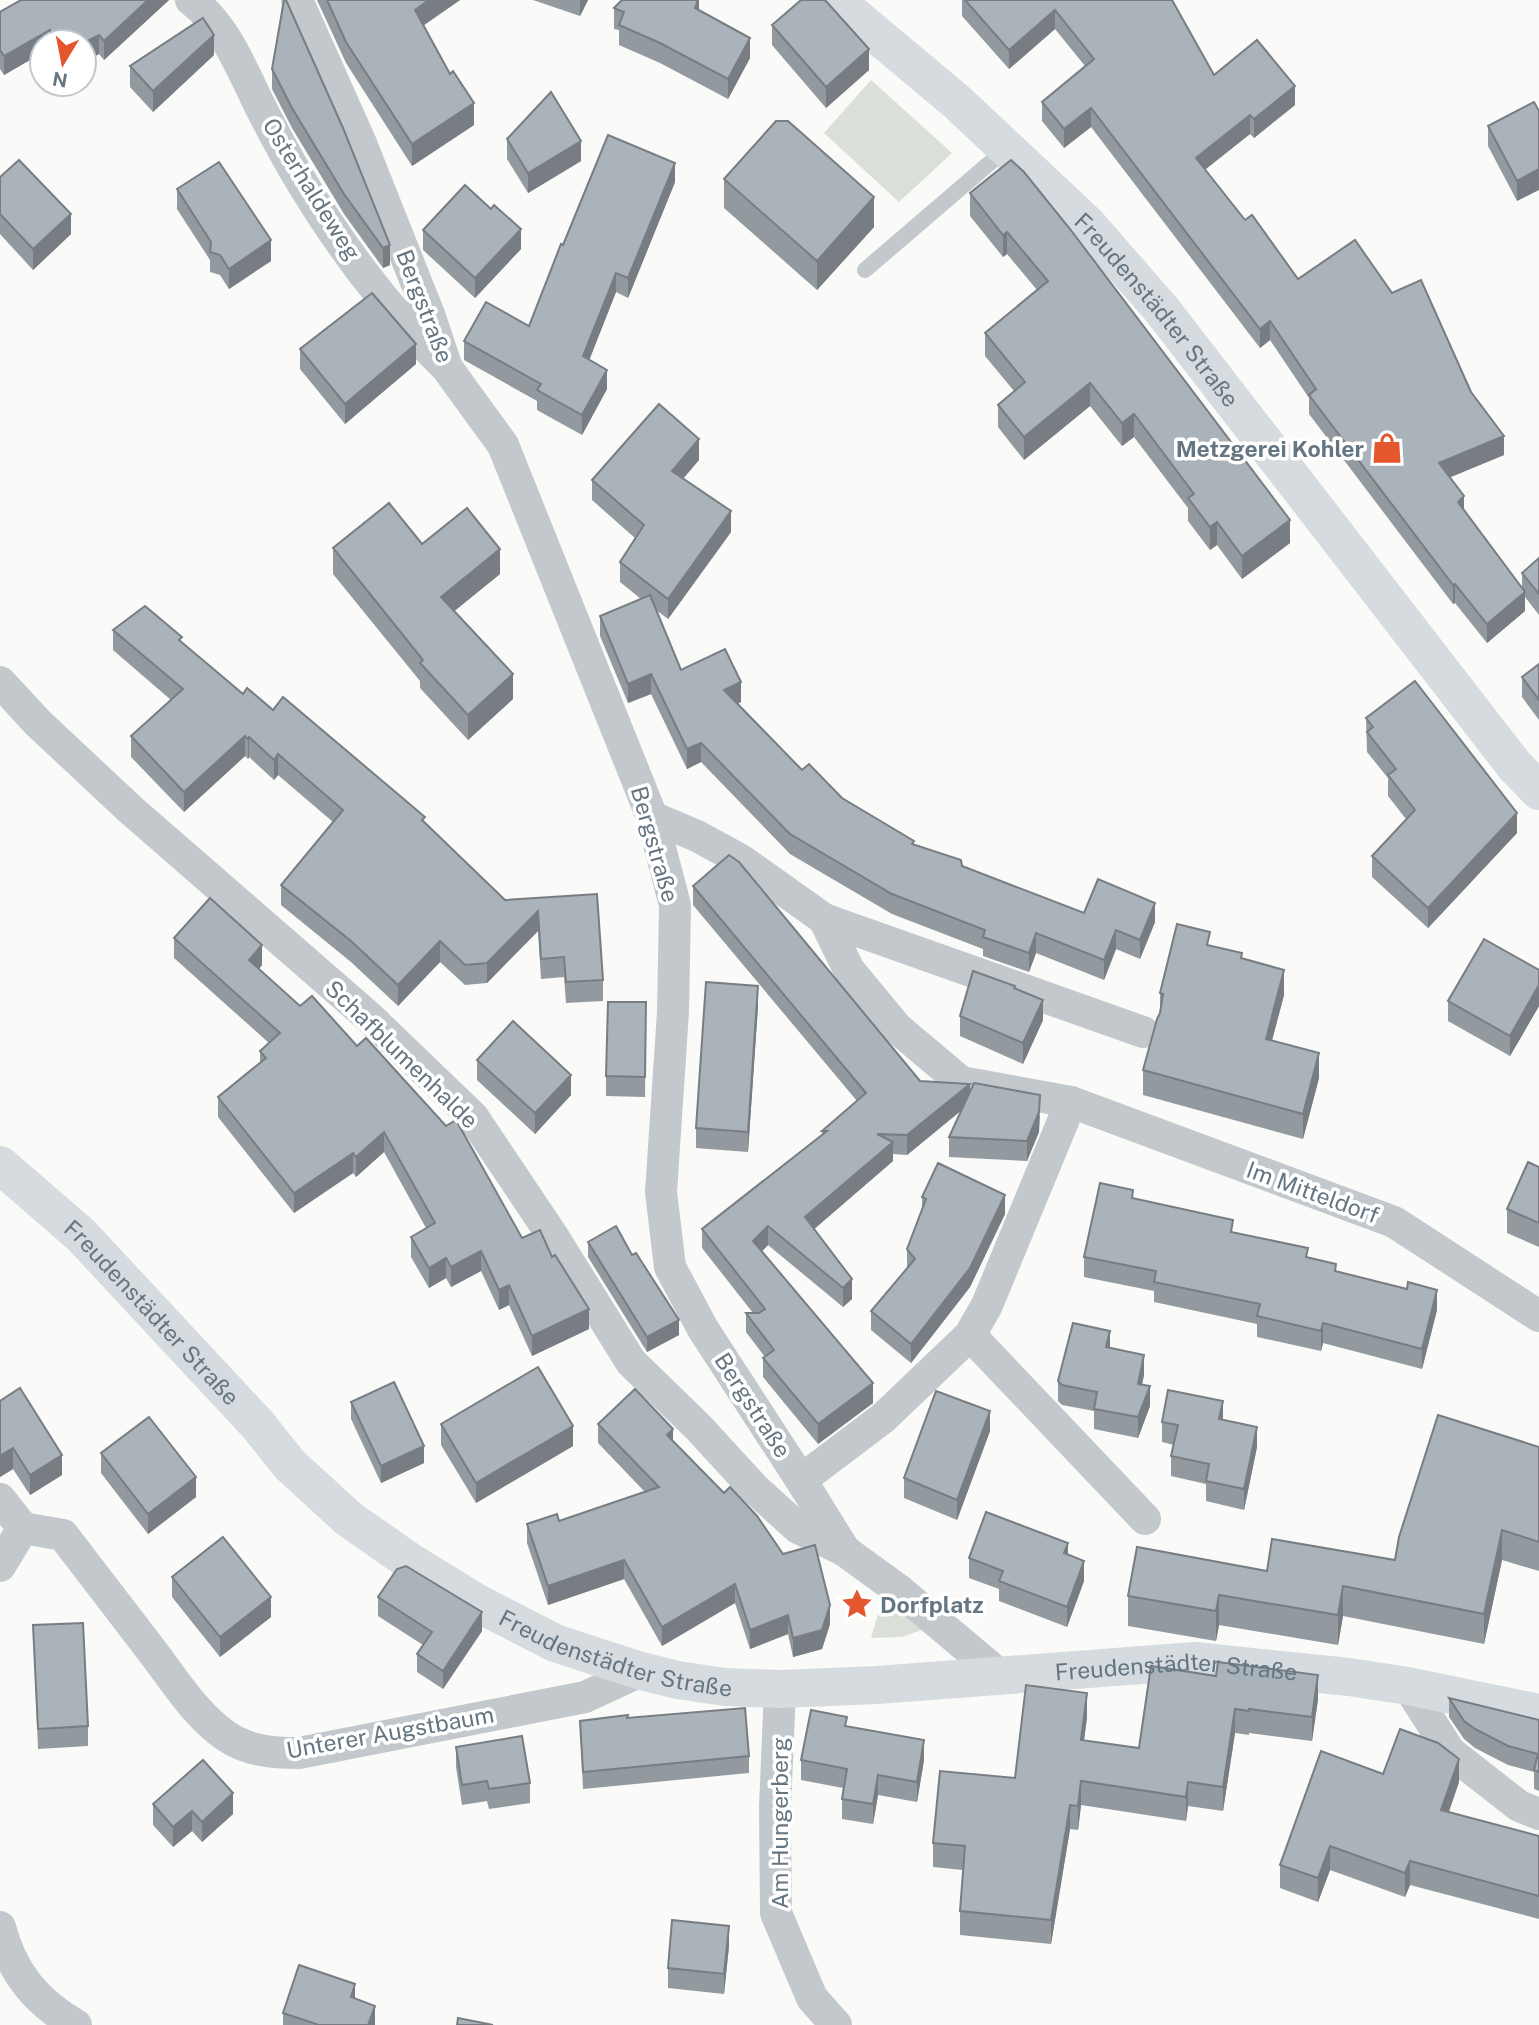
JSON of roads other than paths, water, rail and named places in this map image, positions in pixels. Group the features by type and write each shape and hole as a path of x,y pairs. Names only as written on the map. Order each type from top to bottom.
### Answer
{"street":[{"name":"Osterhaldeweg","path":"191,0 228,42 295,172 344,245 415,337 447,368"},
{"name":"Bergstraße","path":"297,0 360,141 430,317 447,368 503,445 652,817 675,905 673,1012 661,1192 670,1267 703,1329 845,1551 900,1591 1002,1676"},
{"name":"Freudenstädter Straße","path":"835,0 957,102 1087,223 1162,310 1514,765 1539,791"},
{"name":"Schafblumenhalde","path":"0,682 38,723 131,810 369,1017 473,1117 632,1362 699,1428 754,1489 798,1528 845,1551"},
{"name":"Im Mitteldorf","path":"652,817 697,836 741,860 824,919 1143,1032"},
{"name":"Im Mitteldorf","path":"824,919 849,970 897,1027 961,1082 1071,1102 1394,1222 1539,1316"},
{"path":"802,1480 883,1418 970,1335 997,1281 1071,1102"},
{"name":"Freudenstädter Straße","path":"0,1164 81,1235 258,1425 290,1465 349,1519 477,1603 555,1643 641,1671 725,1687 780,1689 877,1685 1195,1661 1349,1677 1408,1686 1539,1713"},
{"path":"970,1335 1145,1519"},
{"path":"0,1499 23,1528 0,1566"},
{"name":"Unterer Augstbaum","path":"23,1528 63,1535 166,1670 211,1724 228,1738 271,1753 299,1753 585,1696 641,1671"},
{"path":"1408,1686 1450,1752 1519,1806 1539,1814"},
{"name":"Am Hungerberg","path":"780,1689 775,1807 776,1913 812,1998 836,2025"},
{"path":"0,1927 24,1983 50,2010 76,2025"}],"lane":[{"path":"865,270 1006,149"}],"place":[{"name":"Metzgerei Kohler","path":"1387,448"},
{"name":"Dorfplatz","path":"857,1604"}]}
